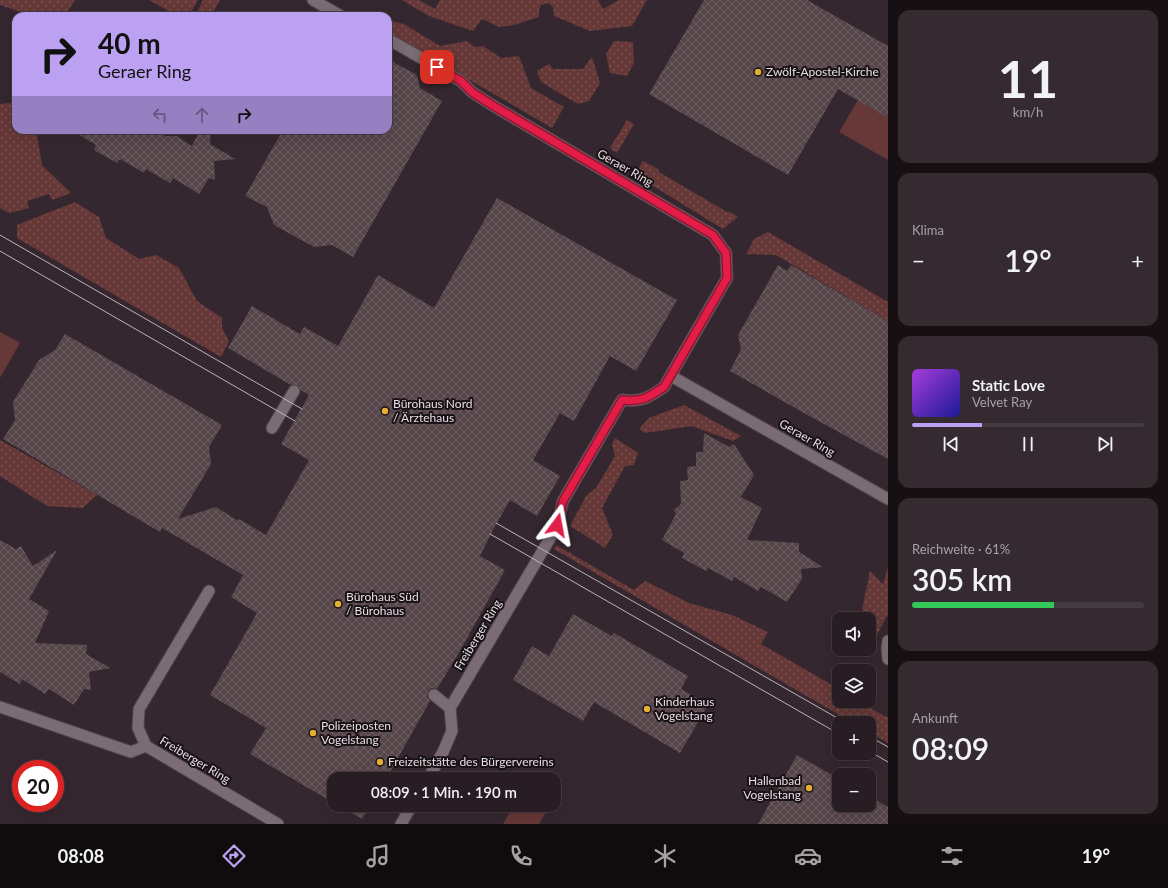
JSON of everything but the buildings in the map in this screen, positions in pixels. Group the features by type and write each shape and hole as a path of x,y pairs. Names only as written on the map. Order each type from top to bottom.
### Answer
{"street":[{"path":"313,0 334,12"},
{"name":"Geraer Ring","path":"392,41 461,81 472,92 492,105 713,235 726,253 727,278 671,376 664,387 648,398 635,401 622,400 563,501 557,525 553,533"},
{"name":"Geraer Ring","path":"671,376 888,499"},
{"path":"272,428 294,391"},
{"name":"Freiberger Ring","path":"450,708 553,533"},
{"name":"Freiberger Ring","path":"209,591 139,709 138,728 146,746 278,824"},
{"path":"888,641 888,659"},
{"path":"432,772 452,731 450,708 434,695"},
{"path":"0,707 131,752 146,746"},
{"path":"401,824 408,812"}],"shaded area":[{"path":"0,0 75,0 68,12 21,12 0,5"},
{"path":"149,0 198,0 191,12 170,12"},
{"path":"203,0 220,0 213,12 197,12"},
{"path":"402,0 419,0 435,9 440,0 598,0 603,9 619,0 647,0 632,26 590,31 554,16 553,7 548,3 541,5 539,17 514,25 499,27 482,19 473,31 429,16"},
{"path":"392,21 404,24 440,46 467,41 475,47 483,46 501,58 519,56 531,88 564,107 552,128 392,34"},
{"path":"614,41 633,42 634,63 627,76 610,73 606,54"},
{"path":"592,57 600,83 589,101 578,104 541,82 537,71 549,64 553,69 583,69"},
{"path":"858,100 888,118 888,160 839,132"},
{"path":"12,102 12,134 37,134 42,165 71,193 52,200 49,194 27,201 29,208 9,213 0,208 0,104"},
{"path":"627,120 634,124 617,153 610,148"},
{"path":"643,161 658,169 659,172 738,217 723,229 635,175"},
{"path":"75,202 99,217 106,238 139,259 156,255 179,268 197,301 222,318 222,328 229,341 221,357 17,238 17,225"},
{"path":"768,232 888,302 888,321 776,255 746,254 754,239"},
{"path":"0,332 20,343 0,378"},
{"path":"684,405 741,436 733,441 692,426 645,433 639,429 649,418"},
{"path":"615,438 638,453 634,465 625,466 602,508 613,535 605,548 570,526 586,496 596,488 615,456 612,444"},
{"path":"0,440 97,495 83,508 47,506 0,476"},
{"path":"556,545 634,590 645,581 689,603 732,615 768,632 761,644 832,685 832,708 871,708 888,718 888,743 876,736 876,716 841,716 554,549"},
{"path":"888,567 888,614 876,636 876,612 861,612 870,571 883,584"},
{"path":"510,812 546,812 539,824 503,824"}],"tram line":[{"path":"0,235 302,409"},
{"path":"0,251 295,421"},
{"path":"496,523 834,716"},
{"path":"490,534 832,730"},
{"path":"876,740 888,747"},
{"path":"876,755 888,762"}],"place":[{"name":"Zwölf-Apostel-Kirche","path":"758,72"},
{"name":"Bürohaus Nord / Ärztehaus","path":"385,411"},
{"name":"Bürohaus Süd / Bürohaus","path":"338,604"},
{"name":"Kinderhaus Vogelstang","path":"647,709"},
{"name":"Polizeiposten Vogelstang","path":"313,733"},
{"name":"Freizeitstätte des Bürgervereins","path":"380,762"},
{"name":"Hallenbad Vogelstang","path":"809,788"}],"route":[{"path":"437,67 461,81 472,92 492,105 713,235 726,253 727,278 664,387 648,398 635,401 622,400 563,501 557,525"}]}
